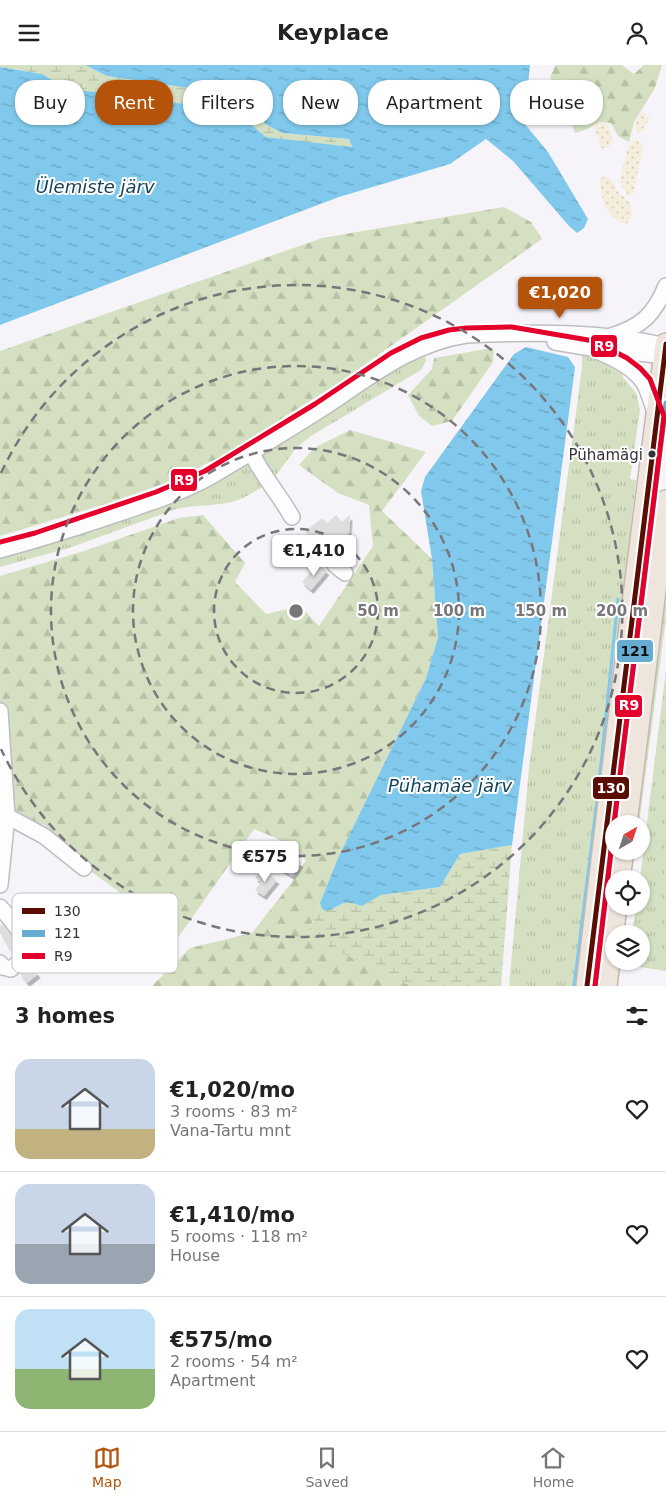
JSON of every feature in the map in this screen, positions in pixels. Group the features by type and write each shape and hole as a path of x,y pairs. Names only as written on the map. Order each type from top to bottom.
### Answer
{"highway":[{"path":"587,986 628,637 666,350"},
{"path":"627,815 666,501"},
{"path":"606,986 615,915"}],"street":[{"path":"607,337 630,329 649,316 659,302 666,286"},
{"path":"0,550 37,540 159,499 208,478 407,353 424,345 451,337 466,335 555,333 646,341 666,350"},
{"path":"511,334 591,348 666,350"},
{"path":"591,348 607,355 634,373 644,383 656,417"},
{"path":"251,452 260,470 284,502 292,517"},
{"path":"0,711 4,818 0,885"},
{"path":"4,818 44,836 84,868"},
{"path":"0,907 12,921"},
{"path":"0,963 3,967 12,968"}],"green space":[{"path":"0,65 85,65 107,76 134,80 95,80 95,92 85,91 85,80 52,80 42,74 0,67"},
{"path":"555,65 622,65 634,74 643,65 662,65 655,88 634,122 629,142 618,136 611,123 603,122 603,80 551,80 550,78"},
{"path":"173,86 183,87 183,104 173,102"},
{"path":"252,125 267,125 282,133 349,139 352,148 266,137"},
{"path":"572,125 594,125 588,129 575,133"},
{"path":"504,207 531,222 542,239 340,382 224,455 174,480 112,502 0,536 0,351 322,238"},
{"path":"492,348 494,352 493,362 452,421 432,426 419,416 408,395 432,369 434,358"},
{"path":"424,352 426,361 421,370 311,436 297,447 274,478 260,457 262,454 368,385"},
{"path":"582,353 626,372 622,376 636,393 640,410 630,479 636,480 580,986 509,986 529,768 582,367"},
{"path":"350,430 426,452 382,511 432,559 438,636 426,678 338,858 308,933 314,939 411,986 152,986 165,973 178,973 178,960 190,948 252,933 292,882 306,860 276,838 254,829 178,938 178,893 120,893 85,867 45,825 0,812 0,576 84,551 179,518 203,515 245,563 235,582 266,614 300,606 319,626 373,546 369,505 338,493 299,465 314,448"},
{"path":"248,463 251,464 266,485 238,500 223,504 176,509 69,548 0,567 0,557"},
{"path":"666,563 666,618 640,815 634,815"},
{"path":"666,670 666,971 650,968 650,925 633,925 635,915 650,915 650,870 641,870 642,860 650,860 650,815 648,815"},
{"path":"512,845 501,986 411,986 313,939 308,933 320,903 322,909 335,908 348,901 362,906 381,895 440,887 460,854"}],"sand":[{"path":"642,112 650,118 641,133 637,132 635,124"},
{"path":"608,124 613,141 608,148 601,148 594,128 596,125"},
{"path":"637,140 642,144 642,155 634,192 628,196 620,182 628,146"},
{"path":"604,176 611,179 620,195 630,203 632,214 627,224 614,218 606,208 600,180"}],"water":[{"name":"Ülemiste järv","path":"85,65 530,65 528,80 510,80 510,125 526,125 548,152 588,219 584,228 577,233 513,161 486,139 450,164 339,197 0,325 0,67 42,74 52,80 15,80 15,125 85,125 85,91 95,92 95,125 173,125 173,102 183,104 183,125 252,125 266,137 352,147 349,139 282,133 267,125 273,125 273,80 183,80 183,87 173,86 173,80 134,80 107,76"},
{"name":"Pühamäe järv","path":"526,347 568,357 575,367 512,845 460,854 440,887 381,895 362,906 346,902 326,911 322,909 320,903 338,858 426,678 438,637 432,559 421,491 425,477 514,354"}],"building":[{"path":"336,515 342,522 350,515 349,533 342,540 334,543 325,542 319,548 305,532 322,518 327,523"},
{"path":"318,564 327,571 311,590 302,582"},
{"path":"289,855 301,863 292,876 279,868"},
{"path":"261,871 265,875 267,873 277,880 264,896 255,890 261,882 255,878"},
{"path":"3,924 12,937 12,954 0,933 0,926"},
{"path":"37,973 38,974 27,983 20,974"}],"waterway":[{"path":"574,986 598,793 618,599"}],"transit line":[{"name":"R9","path":"0,542 35,533 156,492 205,471 315,404 391,353 421,338 449,330 512,327 594,341 627,358 640,368 650,379 664,416 615,815"},
{"name":"130","path":"587,986 666,344"},
{"name":"121","path":"615,815 666,403"},
{"name":"121","path":"595,986 610,860"},
{"name":"R9","path":"595,986 610,860"}],"place":[{"name":"Pühamägi","path":"652,454"}]}
